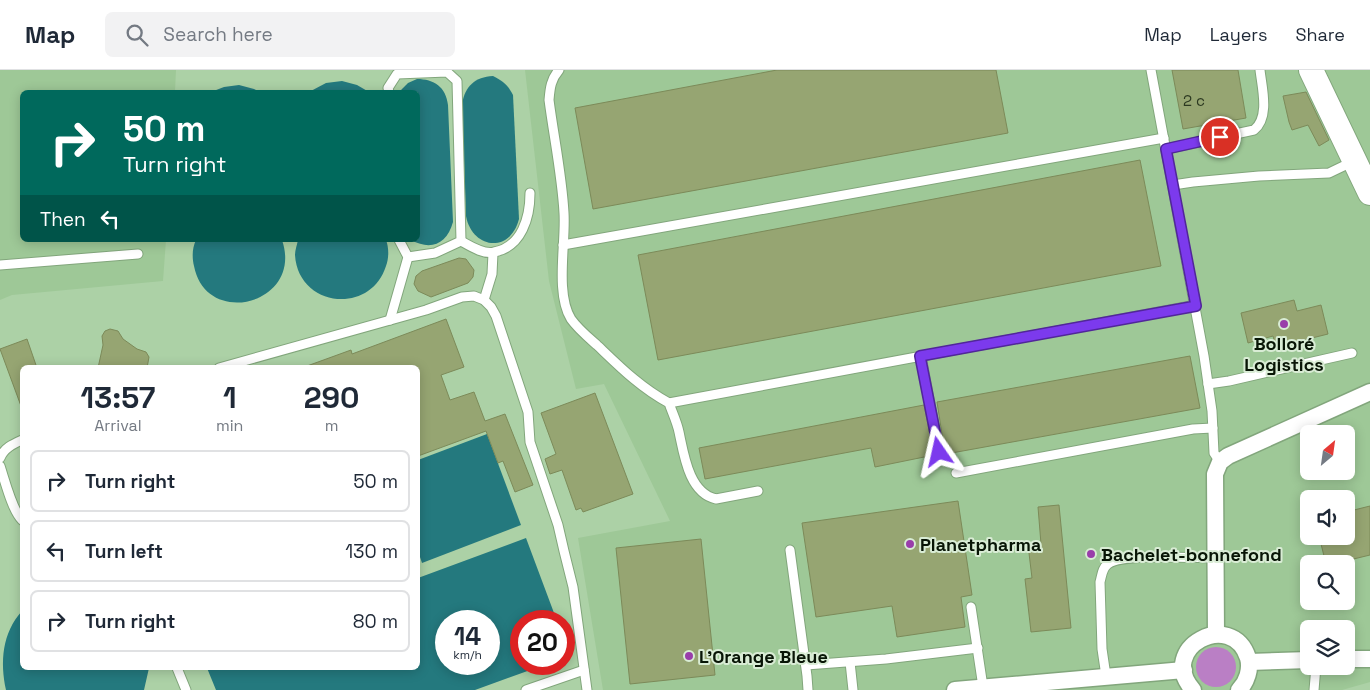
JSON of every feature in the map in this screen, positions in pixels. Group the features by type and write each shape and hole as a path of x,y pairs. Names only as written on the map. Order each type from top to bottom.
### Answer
{"street":[{"path":"1311,70 1363,157 1370,194"},
{"path":"1216,634 1215,474 1220,462 1228,456 1370,392"},
{"path":"1194,690 1186,678 1184,670 1186,654 1201,638 1216,634 1234,640 1246,653 1249,662 1246,680 1239,690"},
{"path":"1355,659 1370,659"},
{"path":"1249,662 1300,660"},
{"path":"954,690 983,687 1061,685 1106,676 1184,670"}],"lane":[{"path":"1151,70 1196,306 1208,384 1214,453 1220,462"},
{"path":"1166,149 1254,130 1259,126 1264,110 1260,70"},
{"path":"388,90 397,74 447,72 457,81 461,241"},
{"path":"553,72 549,100 564,214 562,268 565,300 571,318 585,334 633,379 652,394 668,403 679,430 688,468 703,494 716,499 758,491"},
{"path":"563,245 1164,138"},
{"path":"1173,186 1193,182 1259,176 1328,174 1363,157"},
{"path":"461,241 477,249 493,253 508,246 520,235 530,211 530,194"},
{"path":"408,257 435,253 461,241"},
{"path":"390,320 408,257 401,242"},
{"path":"484,300 492,274 493,253"},
{"path":"0,265 138,254"},
{"path":"230,365 426,310 462,297 474,296 484,300 496,316 528,412 530,442 558,525 573,587 587,690"},
{"path":"668,403 1196,306"},
{"path":"1208,384 1352,353"},
{"path":"920,356 939,452"},
{"path":"956,473 1193,429 1213,428"},
{"path":"0,458 2,453 20,441"},
{"path":"0,466 12,501 20,517"},
{"path":"790,550 808,690"},
{"path":"1106,676 1102,649 1100,582 1106,565 1115,560 1129,558 1216,558"},
{"path":"971,606 983,687"},
{"path":"806,665 978,648"},
{"path":"850,662 852,690"},
{"path":"178,670 186,690"},
{"path":"526,690 584,670"},
{"path":"1314,690 1315,675"}],"shaded area":[{"path":"0,70 176,70 175,90 20,90 20,242 166,242 163,281 12,295 0,300"},
{"path":"525,70 1370,70 1370,682 1342,690 603,690 578,538 670,521 604,384 576,389 549,281"},
{"path":"1216,647 1230,653 1236,667 1230,681 1216,687 1202,681 1196,667 1202,653"}],"water":[{"path":"493,76 505,84 513,95 519,219 508,238 500,242 491,243 483,241 476,235 470,227 466,216 462,104 468,87 481,78"},
{"path":"417,79 434,82 445,93 448,105 453,222 447,236 431,245 416,242 420,242 420,90 401,90 408,83"},
{"path":"342,81 357,85 366,90 313,90 326,83"},
{"path":"239,85 256,90 216,90"},
{"path":"195,242 282,242 285,262 279,280 267,293 251,301 233,302 216,298 202,286 194,266"},
{"path":"298,242 386,242 388,256 386,266 378,282 365,293 351,298 336,299 321,295 308,286 299,272 295,255"},
{"path":"487,434 521,525 422,563 420,557 420,459"},
{"path":"526,538 553,610 510,610 510,675 517,675 475,690 216,690 208,670 420,670 420,577"},
{"path":"20,614 20,670 149,670 144,690 6,690 3,669 4,648 15,620"}],"building":[{"path":"777,70 996,70 1008,133 593,209 575,108"},
{"path":"1172,70 1238,70 1246,118 1183,129"},
{"path":"1306,92 1329,140 1319,146 1308,125 1292,130 1289,122 1283,96"},
{"path":"1140,160 1161,266 658,360 638,255"},
{"path":"459,258 466,259 474,270 473,277 468,283 431,297 418,291 414,284 416,276 422,271"},
{"name":"Bolloré Logistics","path":"1294,300 1297,311 1321,305 1328,334 1276,347 1273,336 1248,343 1241,313"},
{"path":"446,319 464,367 441,375 450,400 474,392 485,421 505,414 533,485 515,492 503,461 498,463 486,431 420,455 420,365 310,365 351,350 352,354"},
{"path":"110,329 118,331 123,339 137,349 146,352 149,357 148,365 99,365 103,345 102,336 105,331"},
{"path":"27,339 36,365 20,365 20,403 0,349"},
{"path":"1190,356 1200,408 945,453 937,402"},
{"path":"595,393 633,494 583,512 581,508 576,510 562,470 550,474 545,459 556,454 541,413"},
{"path":"924,405 934,455 875,467 871,448 705,479 699,448"},
{"path":"958,501 972,595 961,597 965,627 897,637 892,606 816,617 802,523"},
{"path":"1059,505 1071,628 1031,632 1025,579 1032,578 1028,545 1041,544 1038,507"},
{"path":"1370,506 1370,555 1355,559 1355,555 1324,555 1321,545 1355,545 1355,510"},
{"path":"701,539 715,675 630,684 616,548"}],"place":[{"name":"Bolloré Logistics","path":"1284,324"},
{"name":"Planetpharma","path":"910,544"},
{"name":"Bachelet-bonnefond","path":"1091,554"},
{"name":"L'Orange Bleue","path":"689,656"}],"route":[{"path":"939,452 920,356 1196,306 1166,149 1220,137"}]}
